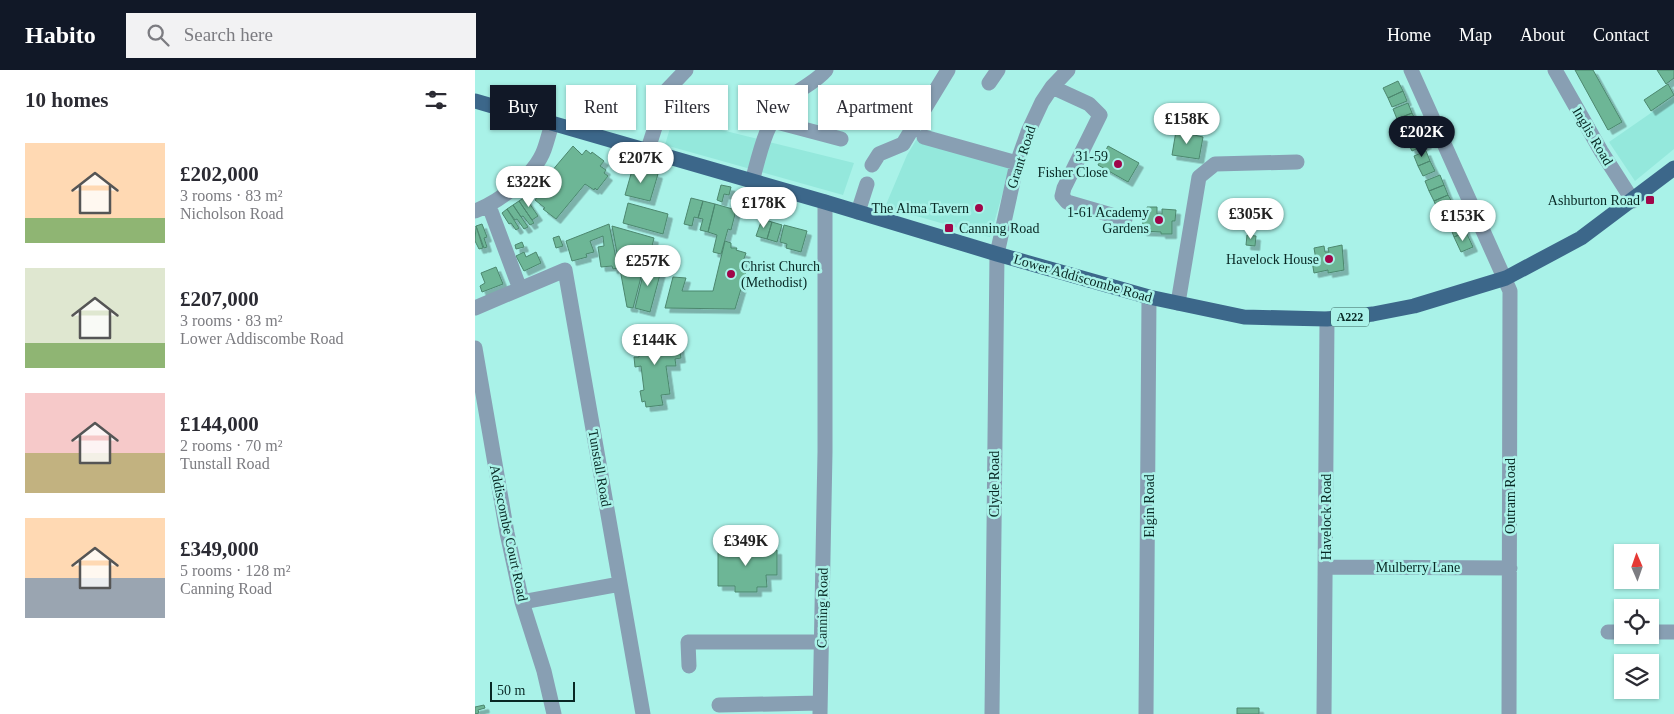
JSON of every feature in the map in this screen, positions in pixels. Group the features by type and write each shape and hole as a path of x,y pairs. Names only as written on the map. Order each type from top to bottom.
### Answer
{"main road":[{"name":"Lower Addiscombe Road","path":"475,101 490,105"},
{"name":"Lower Addiscombe Road","path":"556,125 1149,297 1244,317 1327,319 1373,314 1414,306 1506,278 1581,238 1633,201 1674,168"}],"street":[{"path":"647,152 667,90 685,70"},
{"path":"808,85 818,79 826,70"},
{"path":"872,165 879,154 903,144 948,70"},
{"path":"989,83 998,70"},
{"name":"Grant Road","path":"997,254 1017,163 1028,132 1042,102 1067,70"},
{"name":"Outram Road","path":"1411,70 1506,278 1510,291 1509,714"},
{"name":"Inglis Road","path":"1555,70 1601,151 1633,201"},
{"path":"1052,87 1089,104 1100,115 1064,188 1062,196 1067,202 1125,219"},
{"path":"475,308 520,289 482,209 505,195 529,173 544,152 550,130"},
{"path":"752,182 768,130"},
{"path":"807,130 841,139"},
{"path":"924,137 1017,163"},
{"path":"1178,303 1199,177 1215,164 1297,162"},
{"path":"859,212 867,184"},
{"name":"Canning Road","path":"820,708 825,452 825,202"},
{"name":"Clyde Road","path":"992,714 997,254"},
{"name":"Tunstall Road","path":"520,289 565,270 643,714"},
{"name":"Elgin Road","path":"1146,714 1149,297"},
{"name":"Havelock Road","path":"1324,714 1327,319"},
{"name":"Addiscombe Court Road","path":"475,348 507,533 522,602 544,671 554,714"},
{"name":"Mulberry Lane","path":"1325,567 1510,568"},
{"path":"522,602 620,584"},
{"path":"1659,632 1674,632"},
{"path":"689,666 688,642 821,642"},
{"path":"719,705 820,708"}],"shaded area":[{"path":"1674,97 1674,149 1635,181 1609,142"},
{"path":"669,130 721,130 854,163 843,195 665,145"},
{"path":"918,137 1011,164 990,237 885,207 907,155"},
{"path":"748,193 771,200 768,211 745,205"}],"building":[{"path":"1575,70 1593,70 1622,122 1608,130"},
{"path":"1657,70 1674,70 1674,78 1666,84"},
{"path":"1398,81 1403,91 1388,98 1383,88"},
{"path":"1668,84 1674,95 1651,111 1644,100"},
{"path":"1403,91 1407,101 1392,107 1388,98"},
{"path":"1408,103 1412,113 1397,119 1393,109"},
{"path":"1412,113 1417,123 1402,129 1397,119"},
{"path":"1417,125 1422,134 1407,141 1403,132"},
{"path":"1176,131 1203,137 1199,159 1172,155"},
{"path":"1422,134 1427,144 1412,151 1407,141"},
{"path":"573,146 582,155 586,150 604,161 600,166 606,170 604,173 608,176 597,190 585,184 556,219 535,200 538,196 534,192"},
{"name":"31-59 Fisher Close","path":"1108,146 1139,163 1128,182 1098,165"},
{"path":"1426,151 1430,161 1418,166 1414,156"},
{"path":"1430,161 1435,171 1423,176 1418,166"},
{"path":"633,167 658,174 650,201 625,195"},
{"path":"1440,175 1444,185 1429,191 1425,181"},
{"path":"721,185 731,187 729,195 724,194 722,202 717,200"},
{"path":"1444,185 1448,195 1434,201 1429,191"},
{"path":"1448,195 1453,204 1438,211 1434,201"},
{"path":"525,197 538,216 532,220 519,201"},
{"path":"691,198 703,201 698,218 694,217 692,226 684,224"},
{"path":"519,201 534,223 530,225 523,216 521,217 513,205"},
{"path":"703,201 715,204 708,232 700,230 703,219 698,218"},
{"path":"628,203 668,214 663,234 623,223"},
{"path":"715,204 736,210 731,230 728,229 721,254 713,252 717,235 708,232"},
{"path":"513,205 528,227 524,229 507,209"},
{"name":"1-61 Academy Gardens","path":"1147,207 1157,207 1157,214 1162,214 1162,209 1176,210 1175,221 1172,221 1172,234 1142,231 1143,219 1147,219"},
{"path":"507,209 519,228 516,230 511,223 509,224 502,213"},
{"path":"1459,216 1466,232 1454,237 1448,221"},
{"path":"762,219 772,222 767,239 756,236"},
{"path":"772,222 782,225 777,242 767,239"},
{"path":"482,224 487,237 484,238 487,247 484,248 476,226"},
{"path":"609,224 618,268 613,269 612,266 601,267 598,247 604,246 603,236 590,241 594,252 586,254 587,257 572,261 566,241"},
{"path":"784,225 807,231 801,252 786,248 787,244 780,242"},
{"path":"476,226 483,248 479,249 475,241"},
{"path":"612,226 654,238 650,254 647,254 633,308 627,307"},
{"path":"1466,232 1473,247 1461,252 1454,237"},
{"path":"1247,235 1256,236 1255,246 1246,245"},
{"path":"559,236 563,246 556,248 553,238"},
{"name":"Christ Church (Methodist)","path":"725,241 731,243 731,248 737,248 736,250 746,253 740,270 746,272 735,309 665,308 673,277 686,278 682,291 713,291"},
{"path":"522,242 524,247 516,249 515,245"},
{"name":"Havelock House","path":"1342,245 1344,270 1328,273 1328,270 1314,273 1312,261 1316,260 1314,248 1324,246 1325,252 1329,252 1328,248"},
{"path":"524,252 526,257 536,252 541,263 524,271 516,256"},
{"path":"653,252 665,256 663,266 646,262 647,254 653,255"},
{"path":"646,263 662,267 650,312 635,308"},
{"path":"496,267 503,284 482,292 480,286 485,283 481,273"},
{"path":"660,330 661,336 667,336 668,347 679,346 681,358 675,359 676,366 666,366 670,394 661,395 663,405 646,407 645,401 642,402 640,391 644,390 641,366 635,367 634,357 639,357 638,338 646,337 645,332"},
{"path":"736,544 757,544 757,550 777,550 777,575 766,575 767,587 757,587 757,592 735,592 735,586 718,586 718,548 736,548"},
{"path":"484,705 485,708 478,710 479,713 475,714 475,707"},
{"path":"1237,708 1259,708 1259,714 1237,714"}],"place":[{"name":"31-59 Fisher Close","path":"1118,164"},
{"name":"Ashburton Road","path":"1650,200"},
{"name":"The Alma Tavern","path":"979,208"},
{"name":"1-61 Academy Gardens","path":"1159,220"},
{"name":"Canning Road","path":"949,228"},
{"name":"Havelock House","path":"1329,259"},
{"name":"Christ Church (Methodist)","path":"731,274"}]}
